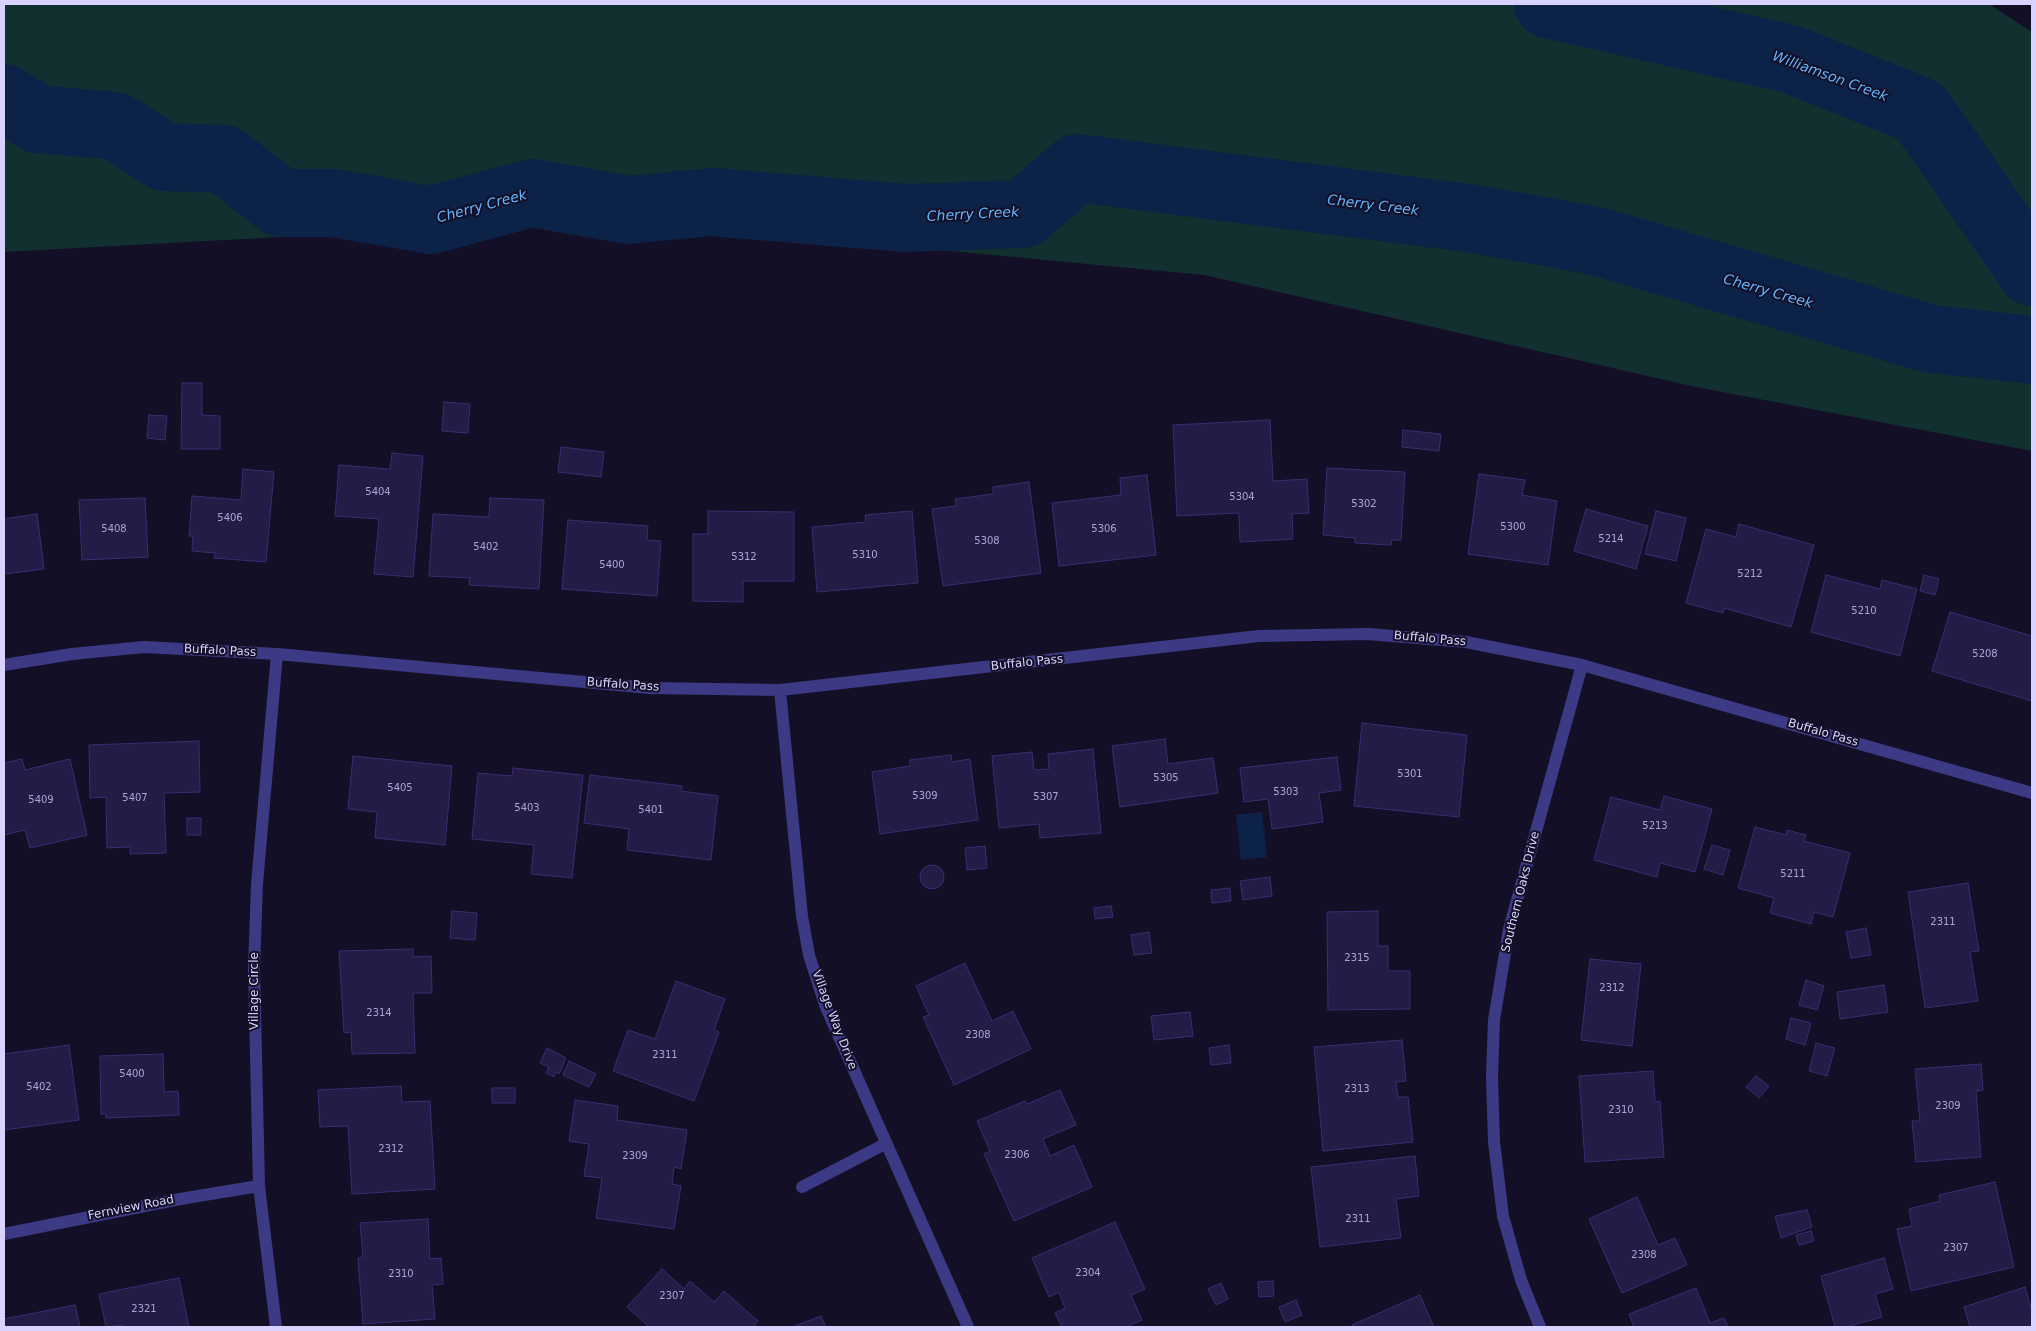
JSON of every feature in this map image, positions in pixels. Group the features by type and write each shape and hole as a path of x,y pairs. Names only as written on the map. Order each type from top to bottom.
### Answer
{"street":[{"name":"Buffalo Pass","path":"4,665 72,654 144,647 277,654 650,688 780,690 1259,636 1368,634 1466,642 1582,665 2032,793"},
{"name":"Village Circle","path":"276,1327 259,1186 254,968 257,884 277,654"},
{"name":"Southern Oaks Drive","path":"1540,1327 1521,1280 1504,1216 1494,1142 1492,1077 1494,1020 1509,929 1582,665"},
{"name":"Village Way Drive","path":"780,690 800,897 809,955 825,1005 885,1144 968,1327"},
{"path":"802,1187 885,1144"},
{"name":"Fernview Road","path":"4,1234 180,1199 259,1186"}],"green space":[{"path":"4,4 1989,4 2032,32 2032,451 1696,387 1204,275 612,219 4,252"}],"water":[{"path":"1262,812 1267,857 1241,860 1236,815"}],"building":[{"path":"182,383 202,383 202,415 220,416 220,449 181,449"},
{"path":"444,402 470,404 468,433 442,431"},
{"path":"149,415 167,416 165,440 147,438"},
{"path":"1270,420 1273,481 1307,479 1309,513 1292,514 1293,539 1240,542 1239,513 1177,516 1173,425"},
{"path":"1403,430 1441,434 1439,451 1402,447"},
{"path":"561,447 604,452 601,477 558,472"},
{"path":"392,453 423,456 413,577 374,574 379,519 335,516 339,465 390,469"},
{"path":"1327,468 1405,472 1401,540 1392,540 1391,545 1355,543 1355,538 1323,535"},
{"path":"243,469 274,472 266,562 214,558 215,553 192,551 193,536 189,536 192,496 241,500"},
{"path":"1479,474 1525,480 1522,495 1557,501 1548,565 1468,554"},
{"path":"1147,475 1156,555 1059,566 1052,503 1121,495 1120,478"},
{"path":"1029,482 1041,573 943,586 932,509 956,506 955,499 993,494 993,487"},
{"path":"145,498 148,557 82,560 79,500"},
{"path":"490,498 544,500 539,589 469,585 470,578 429,576 433,514 489,517"},
{"path":"1586,509 1648,526 1636,569 1574,551"},
{"path":"708,511 794,512 794,581 743,581 743,602 693,601 693,534 708,534"},
{"path":"912,511 918,583 817,592 812,527 866,522 865,515"},
{"path":"1656,511 1686,518 1676,561 1645,554"},
{"path":"37,514 44,569 4,574 4,519"},
{"path":"568,520 648,526 647,540 661,541 657,596 562,589"},
{"path":"1739,524 1814,545 1791,627 1724,608 1723,613 1686,603 1706,529 1736,537"},
{"path":"1826,575 1880,589 1882,580 1917,589 1900,656 1811,632"},
{"path":"1924,575 1939,579 1935,595 1920,591"},
{"path":"1950,612 2032,636 2032,701 1932,671"},
{"path":"1362,723 1467,735 1459,817 1354,806"},
{"path":"1165,739 1168,764 1213,758 1218,793 1120,807 1112,746"},
{"path":"199,741 200,792 164,793 166,853 130,854 130,847 107,848 106,797 90,798 89,745"},
{"path":"1093,749 1101,833 1040,838 1039,824 999,828 992,756 1032,752 1034,770 1049,769 1048,754"},
{"path":"951,755 952,762 970,759 978,820 880,834 872,772 910,766 910,760"},
{"path":"353,756 452,766 445,845 375,838 377,812 348,809"},
{"path":"1337,757 1341,790 1319,793 1323,822 1272,829 1268,799 1244,802 1240,768"},
{"path":"22,759 25,770 70,759 87,835 30,848 25,830 4,835 4,763"},
{"path":"513,768 583,775 572,878 531,874 534,845 472,839 478,773 512,776"},
{"path":"590,775 682,786 681,791 718,796 711,860 627,850 629,829 584,823"},
{"path":"1664,796 1712,809 1695,872 1660,863 1657,877 1594,860 1611,797 1660,810"},
{"path":"187,818 201,818 201,835 187,835"},
{"path":"1755,827 1786,835 1787,830 1806,835 1804,841 1850,853 1833,917 1814,912 1811,924 1770,913 1774,898 1738,888"},
{"path":"1712,845 1730,850 1723,875 1704,869"},
{"path":"985,846 987,868 967,870 965,848"},
{"path":"932,865 940,869 944,877 940,885 932,889 924,885 920,877 924,869"},
{"path":"1270,877 1272,896 1243,900 1240,881"},
{"path":"1968,883 1979,951 1970,952 1978,1001 1925,1008 1908,892"},
{"path":"1230,888 1231,901 1212,903 1211,890"},
{"path":"1111,906 1113,917 1095,919 1094,908"},
{"path":"452,911 477,913 475,940 450,938"},
{"path":"1378,911 1378,946 1388,946 1388,971 1410,971 1410,1009 1328,1010 1327,912"},
{"path":"1866,928 1871,955 1851,958 1846,932"},
{"path":"1149,932 1152,953 1134,955 1131,935"},
{"path":"413,949 413,957 431,956 432,993 413,993 415,1053 352,1054 351,1032 344,1033 339,951"},
{"path":"1590,959 1641,964 1632,1046 1581,1040"},
{"path":"965,963 992,1021 1013,1011 1031,1049 954,1085 923,1017 929,1015 916,986"},
{"path":"1806,980 1824,986 1817,1010 1799,1005"},
{"path":"676,981 725,999 714,1030 719,1032 694,1101 613,1071 628,1030 655,1039"},
{"path":"1884,985 1888,1012 1840,1019 1837,992"},
{"path":"1190,1012 1193,1036 1154,1040 1151,1016"},
{"path":"1791,1018 1811,1023 1805,1045 1786,1039"},
{"path":"1402,1040 1406,1081 1396,1082 1398,1097 1408,1097 1413,1142 1323,1151 1314,1047"},
{"path":"1816,1043 1835,1048 1827,1076 1809,1071"},
{"path":"69,1045 79,1120 4,1130 4,1054"},
{"path":"1229,1045 1231,1063 1211,1065 1209,1048"},
{"path":"547,1048 566,1058 559,1074 556,1072 554,1077 546,1073 549,1067 540,1063"},
{"path":"163,1054 164,1092 178,1091 179,1115 106,1118 106,1114 101,1114 100,1056"},
{"path":"569,1061 596,1074 589,1087 563,1075"},
{"path":"1981,1064 1983,1090 1976,1091 1981,1157 1916,1162 1912,1121 1920,1121 1915,1069"},
{"path":"1653,1071 1655,1102 1660,1101 1664,1157 1585,1162 1579,1076"},
{"path":"1756,1076 1769,1086 1759,1098 1746,1087"},
{"path":"401,1086 402,1102 430,1101 435,1189 352,1194 348,1126 320,1127 318,1090"},
{"path":"492,1088 515,1088 515,1103 492,1103"},
{"path":"1060,1090 1076,1125 1043,1139 1050,1156 1074,1145 1092,1187 1014,1221 984,1154 990,1151 977,1121 1025,1101 1027,1104"},
{"path":"575,1100 618,1106 617,1120 687,1130 681,1169 674,1167 672,1184 681,1186 674,1229 596,1218 602,1178 584,1176 589,1144 569,1141"},
{"path":"1415,1156 1419,1196 1396,1199 1401,1238 1320,1247 1311,1167"},
{"path":"1995,1182 2014,1267 1911,1291 1897,1229 1912,1226 1909,1209 1940,1201 1939,1195"},
{"path":"1637,1197 1658,1245 1675,1238 1687,1265 1622,1293 1589,1219"},
{"path":"1807,1210 1812,1227 1781,1238 1775,1216"},
{"path":"428,1219 430,1259 441,1258 443,1284 432,1285 435,1319 363,1324 358,1258 363,1257 360,1223"},
{"path":"1115,1222 1145,1289 1131,1295 1142,1320 1126,1327 1062,1327 1055,1313 1065,1308 1059,1292 1049,1297 1032,1258"},
{"path":"1811,1231 1814,1241 1799,1245 1796,1235"},
{"path":"1884,1258 1893,1289 1875,1294 1882,1317 1846,1327 1835,1327 1821,1276"},
{"path":"662,1269 684,1289 690,1281 714,1302 724,1291 758,1321 753,1327 649,1327 627,1307"},
{"path":"179,1278 189,1327 124,1327 123,1325 106,1327 99,1294"},
{"path":"1273,1281 1274,1296 1259,1297 1258,1282"},
{"path":"1221,1283 1228,1299 1216,1305 1208,1289"},
{"path":"2025,1287 2032,1311 2032,1327 1970,1327 1964,1307"},
{"path":"1696,1288 1710,1323 1724,1318 1728,1327 1634,1327 1629,1314"},
{"path":"1420,1295 1434,1327 1353,1327 1352,1325"},
{"path":"1296,1300 1302,1315 1285,1322 1279,1307"},
{"path":"75,1305 80,1327 4,1327 4,1319"},
{"path":"821,1316 826,1327 792,1327"}],"waterway":[{"name":"Williamson Creek","path":"1548,4 1790,59 1920,111 2032,272"},
{"name":"Cherry Creek","path":"4,98 38,119 115,126 165,157 224,159 281,203 333,203 431,220 532,193 628,210 712,202 905,218 1023,214 1077,168 1475,219 1596,241 1931,339 2032,350"}]}
